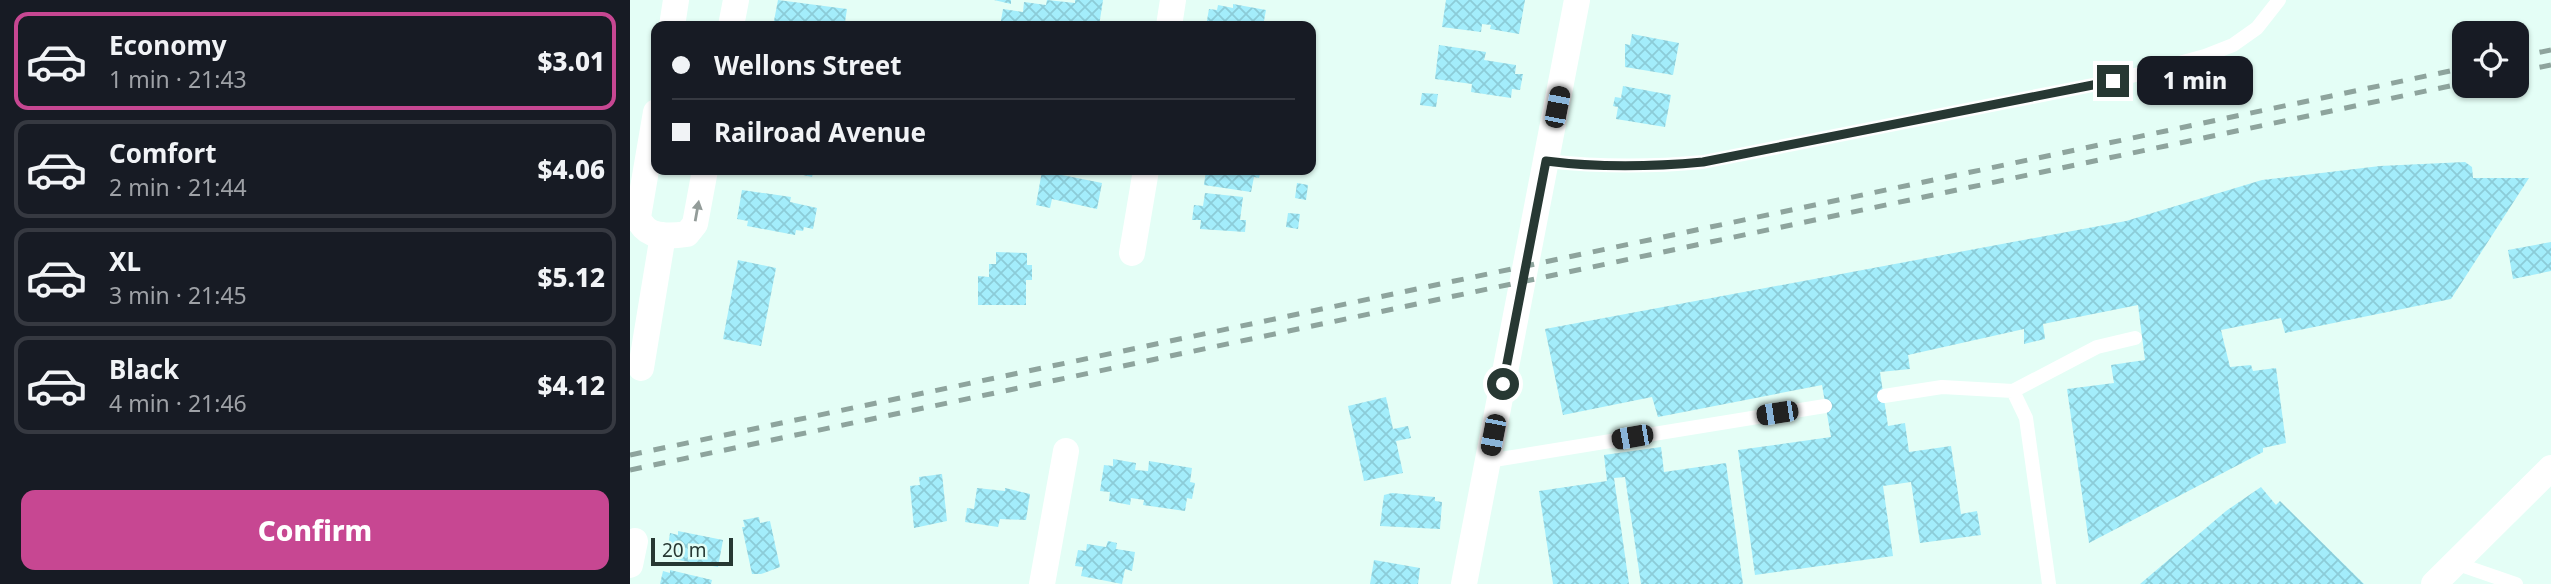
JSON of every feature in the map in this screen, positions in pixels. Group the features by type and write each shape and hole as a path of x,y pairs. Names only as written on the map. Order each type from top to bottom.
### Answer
{"street":[{"path":"673,21 676,0"},
{"path":"732,21 736,0"},
{"path":"1170,21 1173,0"},
{"path":"1464,584 1577,0"},
{"path":"641,368 647,236 638,217 651,142"},
{"path":"647,236 687,234 695,224 704,175"},
{"path":"1132,253 1145,175"},
{"path":"1042,584 1066,452"},
{"path":"2434,584 2551,468"}],"lane":[{"path":"1546,161 1591,166 1647,167 1703,162 2113,81 2204,56 2233,45 2256,28 2279,0"},
{"path":"1884,396 1942,387 2014,391 2096,347 2135,338"},
{"path":"2014,391 2026,418 2049,584"},
{"path":"1488,461 1825,405"},
{"path":"2455,563 2516,584"}],"building":[{"path":"778,0 847,9 845,21 774,21"},
{"path":"994,0 1011,0 1011,4"},
{"path":"1047,0 1075,3 1075,0 1103,0 1100,21 1001,21 1003,9 1023,12 1024,2 1046,5"},
{"path":"1446,0 1525,0 1519,34 1490,29 1491,25 1482,24 1481,32 1442,27"},
{"path":"1233,4 1266,10 1264,21 1207,21 1209,9 1217,10 1218,5 1233,8"},
{"path":"1632,34 1679,43 1673,75 1625,67 1625,44 1630,45"},
{"path":"1439,45 1486,52 1484,60 1516,65 1515,74 1523,74 1520,90 1512,89 1511,98 1471,92 1472,84 1435,79"},
{"path":"1623,86 1671,95 1665,127 1616,119 1618,107 1613,106 1615,97 1621,98"},
{"path":"1422,93 1438,94 1436,107 1420,105"},
{"path":"2465,162 2472,167 2473,178 2529,178 2451,299 2285,333 2281,318 2221,330 2230,367 2251,365 2253,371 2276,368 2286,443 2263,448 2263,452 2089,543 2067,389 2114,383 2111,365 2145,360 2138,305 2043,324 2045,339 2024,344 2024,329 1908,355 1910,369 1880,372 1888,426 1905,423 1909,452 1951,446 1961,514 1977,511 1981,535 1920,543 1911,482 1883,486 1893,556 1755,575 1738,450 1831,437 1822,385 1658,417 1652,397 1563,415 1545,329 2126,221 2262,180 2380,166"},
{"path":"1041,175 1062,175 1102,183 1097,209 1052,199 1050,208 1036,205"},
{"path":"1205,175 1260,175 1259,178 1254,177 1251,192 1204,185"},
{"path":"1297,183 1308,185 1306,200 1295,198"},
{"path":"742,190 791,197 790,202 817,208 813,229 804,227 803,231 796,230 795,235 747,226 748,221 737,219"},
{"path":"1205,193 1243,197 1240,220 1246,220 1245,232 1200,229 1201,220 1192,220 1194,205 1203,206"},
{"path":"1288,213 1300,214 1298,229 1286,227"},
{"path":"2551,242 2551,271 2513,279 2508,250"},
{"path":"996,252 1027,253 1027,265 1032,265 1032,280 1026,280 1026,305 978,305 978,276 989,277 989,264 996,264"},
{"path":"738,260 776,268 761,346 723,339"},
{"path":"1386,397 1393,429 1408,426 1411,438 1396,441 1403,473 1364,481 1348,406"},
{"path":"1661,447 1664,472 1726,463 1743,584 1641,584 1625,477 1614,478 1629,584 1553,584 1539,491 1607,481 1604,455"},
{"path":"1113,459 1136,463 1135,470 1148,471 1149,461 1192,468 1190,482 1195,483 1192,499 1187,498 1185,511 1143,505 1144,500 1131,498 1130,505 1109,501 1110,492 1100,491 1104,465 1113,466"},
{"path":"942,474 947,521 914,528 910,486 920,485 919,477"},
{"path":"2261,487 2276,505 2280,501 2364,584 2140,584 2226,511"},
{"path":"977,488 1005,491 1005,488 1030,494 1026,520 1000,519 998,527 965,522 967,508 974,509"},
{"path":"1392,493 1435,497 1435,501 1442,502 1440,529 1380,526 1384,495"},
{"path":"759,517 760,523 770,521 780,567 761,574 752,574 742,527 745,527 743,520"},
{"path":"678,531 723,540 718,567 672,559 674,548 668,546 670,533 678,535"},
{"path":"1108,541 1117,543 1116,549 1135,552 1132,571 1125,569 1122,584 1081,576 1083,567 1075,566 1078,550 1086,551 1087,544 1106,547"},
{"path":"1374,560 1420,568 1418,584 1370,584"},
{"path":"670,570 712,580 711,584 660,584 663,571 670,573"}],"railway":[{"path":"2529,54 2551,50"},
{"path":"2529,69 2551,65"},
{"path":"630,455 2452,71"},
{"path":"630,470 2452,86"}],"route":[{"path":"1503,384 1546,161 1591,166 1647,167 1703,162 2113,81"}]}
